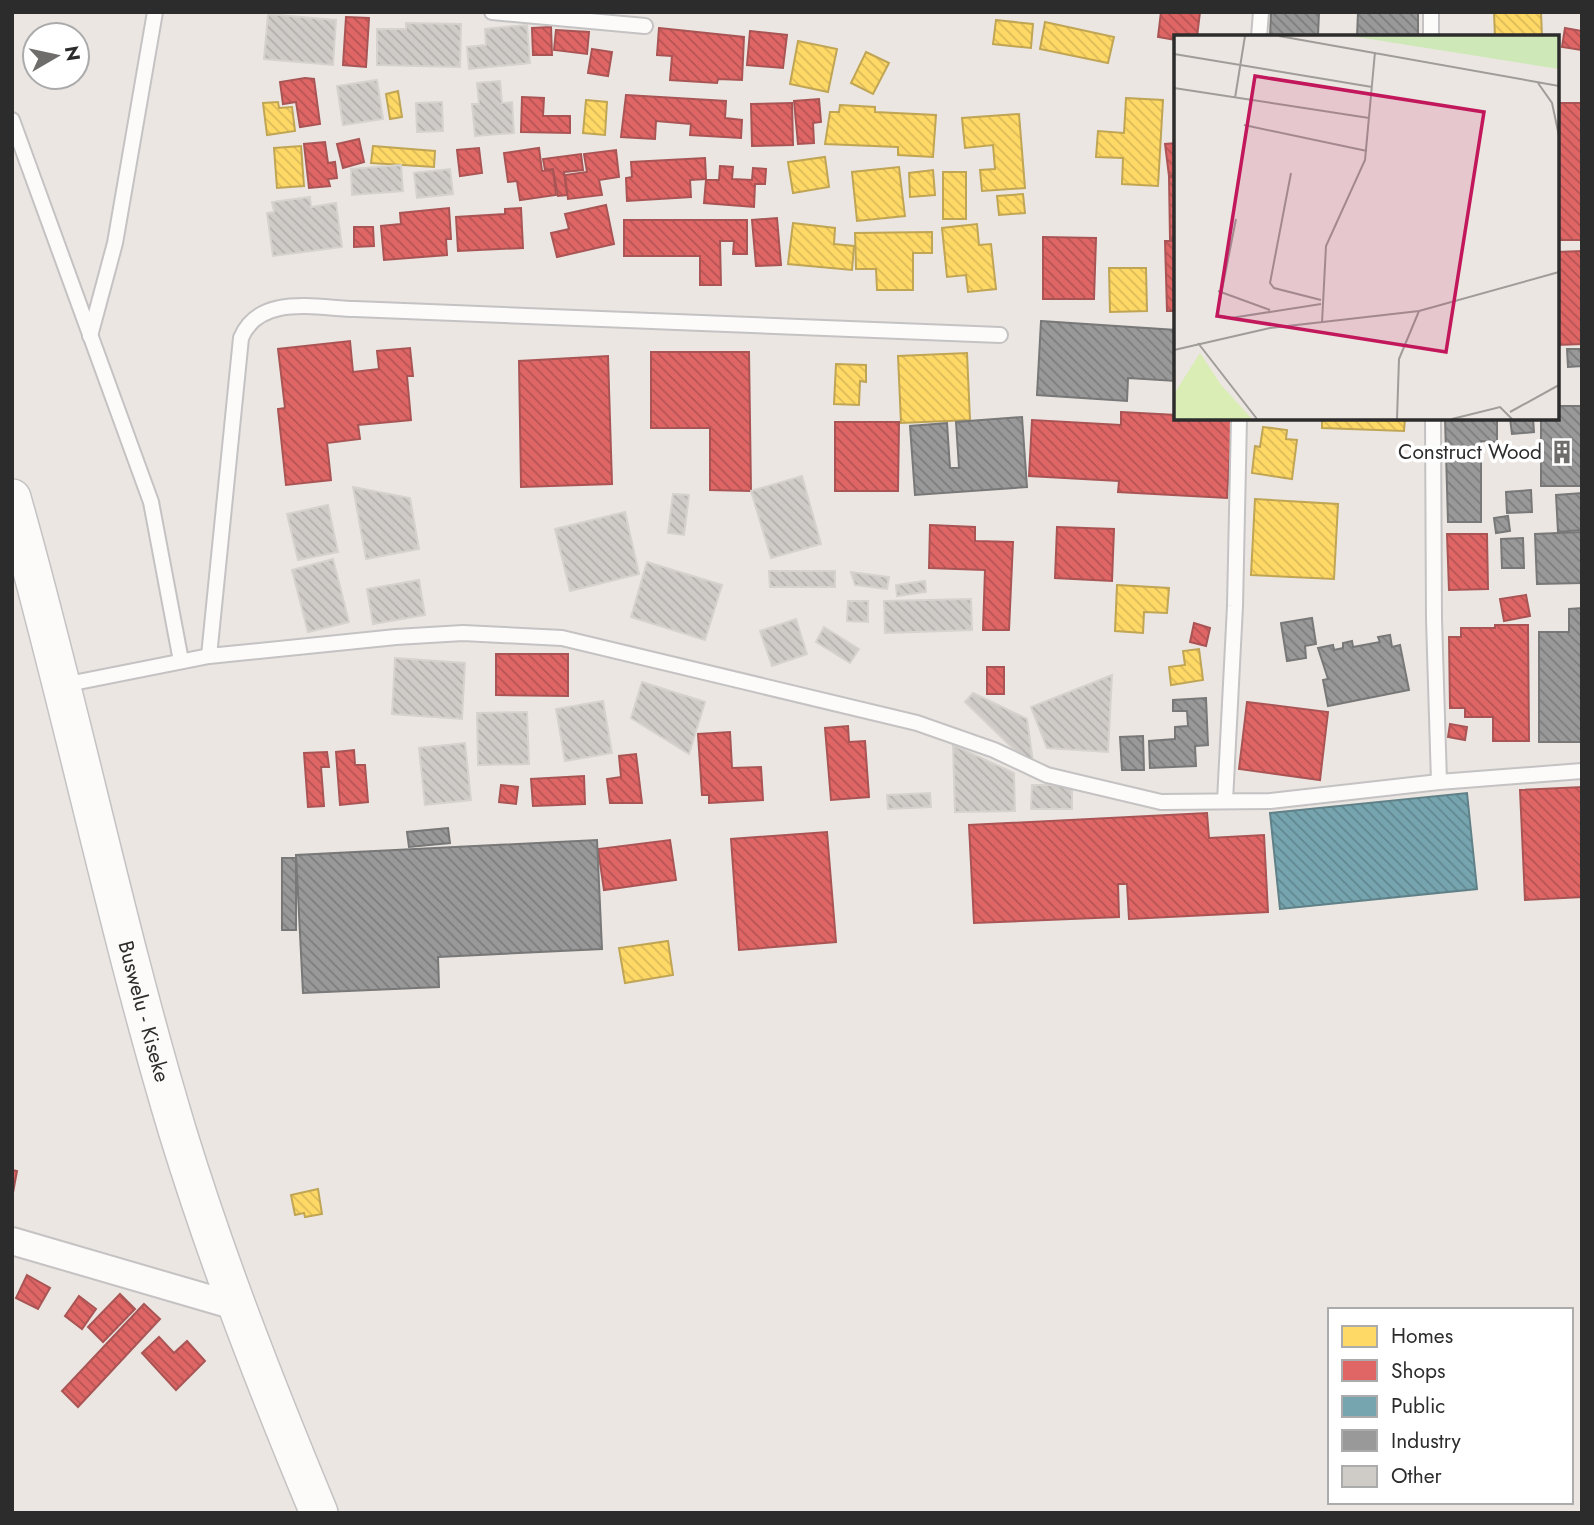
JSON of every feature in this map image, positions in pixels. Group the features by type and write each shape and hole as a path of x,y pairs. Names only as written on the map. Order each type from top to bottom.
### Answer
{"main road":[{"name":"Buswelu - Kiseke","path":"12,498 148,1026 178,1132 235,1306 319,1513"}],"street":[{"path":"12,1241 235,1306"}],"lane":[{"path":"90,336 115,243 155,12"},
{"path":"492,12 645,26"},
{"path":"1259,35 1261,12"},
{"path":"1431,12 1431,35"},
{"path":"12,120 151,502 181,661"},
{"path":"209,656 241,338 253,317 270,309 331,308 1000,335"},
{"path":"1225,801 1235,606 1240,420"},
{"path":"1433,420 1434,618 1439,782"},
{"path":"62,685 209,656 463,633 562,638 917,723 994,750 1047,775 1161,802 1270,801 1439,782 1582,771"}],"building: Homes":[{"path":"1494,12 1541,12 1542,35 1495,35"},
{"path":"996,20 1033,24 1031,48 993,44"},
{"path":"1045,22 1114,37 1108,63 1040,49"},
{"path":"798,41 837,49 828,92 790,84"},
{"path":"866,52 889,63 873,94 851,83"},
{"path":"398,91 402,117 390,119 386,94"},
{"path":"1126,98 1163,100 1158,186 1122,184 1123,158 1096,157 1098,131 1124,133"},
{"path":"586,100 607,102 605,135 583,133"},
{"path":"278,102 279,108 292,107 295,131 267,135 263,103"},
{"path":"840,105 875,107 875,112 936,115 933,157 898,155 898,147 825,144 830,112 839,112"},
{"path":"1019,114 1025,188 982,191 980,170 995,169 993,145 965,148 962,118"},
{"path":"301,146 304,186 277,188 274,148"},
{"path":"373,146 435,151 434,167 371,163"},
{"path":"825,157 829,187 793,193 788,162"},
{"path":"899,167 905,216 857,221 852,172"},
{"path":"933,170 935,195 910,197 909,173"},
{"path":"943,172 966,172 966,219 943,219"},
{"path":"1023,194 1025,213 999,215 997,196"},
{"path":"793,223 835,228 834,244 854,246 852,270 788,264"},
{"path":"977,224 979,245 991,244 996,289 968,292 966,275 947,277 942,228"},
{"path":"932,232 932,253 913,253 913,290 877,290 876,269 856,269 855,233"},
{"path":"1109,268 1146,268 1147,311 1110,312"},
{"path":"967,353 970,420 901,423 898,356"},
{"path":"836,364 866,365 866,382 860,381 859,405 834,404"},
{"path":"1322,420 1405,420 1404,431 1322,428"},
{"path":"1263,427 1287,430 1286,439 1297,440 1292,479 1252,473 1255,446 1260,447"},
{"path":"1255,499 1338,504 1334,579 1251,575"},
{"path":"1117,585 1169,588 1167,613 1144,612 1143,633 1115,631"},
{"path":"1199,649 1203,680 1171,685 1169,667 1185,665 1183,651"},
{"path":"668,941 673,975 625,983 619,948"},
{"path":"318,1189 322,1214 305,1217 304,1213 295,1215 291,1195"}],"building: Shops":[{"path":"1161,12 1200,12 1197,35 1174,35 1174,40 1158,37"},
{"path":"346,17 369,18 366,67 343,65"},
{"path":"551,27 552,55 533,55 532,28"},
{"path":"659,28 744,37 742,80 718,79 717,83 670,80 672,56 657,55"},
{"path":"1565,28 1582,31 1582,50 1562,47"},
{"path":"556,30 589,32 587,54 554,50"},
{"path":"750,31 787,35 783,68 747,65"},
{"path":"592,49 612,52 608,76 588,73"},
{"path":"314,79 320,124 300,127 296,102 283,104 280,82"},
{"path":"626,95 726,101 725,118 742,120 741,138 690,135 691,124 656,121 655,139 621,137"},
{"path":"522,97 544,98 543,116 570,116 570,133 521,132"},
{"path":"819,99 821,122 813,123 814,143 798,144 794,101"},
{"path":"792,103 793,145 752,146 751,104"},
{"path":"1559,103 1582,103 1582,240 1559,240"},
{"path":"359,139 364,162 343,168 337,144"},
{"path":"325,142 328,163 335,162 337,178 328,179 330,186 309,188 304,144"},
{"path":"1174,143 1174,176 1169,176 1165,144"},
{"path":"479,148 482,173 460,176 457,150"},
{"path":"539,148 542,171 553,170 556,195 520,200 517,181 508,182 504,153"},
{"path":"616,150 619,177 599,180 602,195 568,199 565,175 587,172 584,154"},
{"path":"581,154 583,170 564,172 567,195 558,196 553,169 545,170 543,159"},
{"path":"705,158 706,179 690,180 691,197 627,201 626,178 632,177 631,162"},
{"path":"720,166 733,167 732,179 752,180 753,168 766,169 765,184 755,184 754,207 704,203 706,180 719,180"},
{"path":"1169,177 1174,177 1174,239 1170,239"},
{"path":"606,205 614,244 557,257 551,233 569,229 565,214"},
{"path":"449,208 451,239 446,239 447,255 384,260 381,226 401,224 400,213"},
{"path":"521,208 523,248 458,251 456,217 505,214 505,209"},
{"path":"777,218 781,265 756,266 752,220"},
{"path":"624,220 747,220 747,254 733,254 734,241 720,241 721,285 700,285 700,256 624,256"},
{"path":"354,227 373,227 374,246 354,247"},
{"path":"1043,237 1096,238 1094,299 1043,299"},
{"path":"1165,241 1174,241 1174,311 1167,311"},
{"path":"1582,251 1582,344 1559,345 1559,252"},
{"path":"350,341 353,372 379,369 377,351 410,348 413,376 407,376 411,420 358,425 360,439 327,443 331,480 286,485 278,409 285,408 278,349"},
{"path":"651,352 749,352 751,491 710,490 710,428 651,428"},
{"path":"608,356 612,484 521,487 519,361"},
{"path":"1121,412 1174,415 1174,420 1232,420 1227,498 1118,492 1119,481 1029,476 1032,420 1121,425"},
{"path":"835,422 899,422 898,491 835,491"},
{"path":"930,525 975,527 975,541 1013,542 1009,630 983,630 985,570 929,568"},
{"path":"1057,527 1114,529 1112,581 1055,578"},
{"path":"1447,534 1487,534 1488,589 1449,590"},
{"path":"1526,595 1530,616 1504,621 1500,599"},
{"path":"1194,623 1210,628 1206,646 1190,642"},
{"path":"1495,625 1528,625 1529,741 1493,741 1493,717 1465,717 1465,708 1450,708 1449,637 1461,637 1461,628 1495,628"},
{"path":"496,654 568,654 568,696 496,695"},
{"path":"987,667 1004,667 1004,694 987,694"},
{"path":"1247,702 1328,712 1320,780 1239,769"},
{"path":"1450,724 1467,727 1465,740 1448,737"},
{"path":"848,726 849,742 865,741 869,797 831,800 825,728"},
{"path":"730,732 732,768 761,767 763,800 709,803 709,795 702,795 698,734"},
{"path":"354,750 355,765 365,765 368,802 340,805 336,752"},
{"path":"327,752 329,767 321,767 324,806 308,807 304,753"},
{"path":"636,754 642,803 610,803 607,779 621,777 619,756"},
{"path":"584,776 585,804 533,806 531,779"},
{"path":"501,785 518,787 516,804 499,802"},
{"path":"1582,787 1582,897 1525,900 1520,790"},
{"path":"1207,813 1209,838 1264,835 1268,912 1129,919 1127,884 1118,884 1119,917 974,923 969,825"},
{"path":"827,832 836,942 739,950 731,839"},
{"path":"670,840 676,880 604,890 598,849"},
{"path":"12,1170 17,1171 12,1198"},
{"path":"27,1275 50,1288 38,1309 16,1298"},
{"path":"120,1294 135,1309 103,1342 88,1327"},
{"path":"79,1296 96,1309 82,1329 65,1316"},
{"path":"144,1304 160,1319 78,1407 62,1391"},
{"path":"159,1337 174,1353 187,1341 205,1361 176,1390 142,1353"}],"building: Public":[{"path":"1467,793 1477,889 1280,909 1270,813"}],"building: Industry":[{"path":"1271,12 1319,12 1318,35 1270,35"},
{"path":"1358,12 1418,13 1418,35 1357,35"},
{"path":"1041,321 1174,330 1174,381 1128,378 1127,401 1037,395"},
{"path":"1567,349 1581,349 1582,366 1568,367"},
{"name":"Construct Wood","path":"1559,406 1582,406 1582,486 1541,486 1541,420 1559,420"},
{"path":"1022,417 1027,487 915,495 910,426 947,423 950,468 959,468 956,422"},
{"path":"1445,420 1497,420 1497,442 1481,441 1481,522 1448,522"},
{"path":"1510,420 1533,420 1534,432 1512,434"},
{"name":"Construct Wood","path":"1531,490 1532,512 1507,513 1506,492"},
{"name":"Construct Wood","path":"1582,493 1582,530 1558,532 1556,495"},
{"path":"1508,516 1510,531 1496,533 1494,518"},
{"path":"1582,532 1582,583 1537,584 1535,534"},
{"path":"1523,538 1524,568 1502,568 1501,539"},
{"path":"1582,608 1582,742 1539,742 1539,632 1569,632 1569,609"},
{"path":"1312,618 1316,644 1305,646 1306,658 1287,661 1281,623"},
{"path":"1390,635 1392,647 1400,645 1409,690 1328,706 1323,680 1328,679 1318,648 1333,645 1334,650 1343,648 1343,643 1352,641 1353,647 1380,642 1378,637"},
{"path":"1206,698 1208,745 1195,746 1196,766 1150,768 1149,741 1175,739 1175,727 1188,726 1187,711 1173,711 1173,700"},
{"path":"1143,736 1144,770 1122,770 1120,737"},
{"path":"448,828 450,843 409,847 407,832"},
{"path":"597,840 602,949 438,957 439,987 303,993 296,855"},
{"path":"282,858 296,858 296,930 282,930"}],"building: Other":[{"path":"268,14 336,20 333,65 264,59"},
{"path":"406,23 461,24 460,67 377,65 377,29 406,29"},
{"path":"527,25 530,63 469,69 467,47 486,45 485,29"},
{"path":"377,80 383,119 343,125 337,86"},
{"path":"500,81 502,103 512,102 514,133 475,136 472,104 479,104 477,83"},
{"path":"442,102 443,131 417,132 416,103"},
{"path":"401,165 403,191 352,195 351,169"},
{"path":"450,169 453,194 417,198 414,173"},
{"path":"310,197 311,207 336,203 342,247 273,256 267,213 274,212 272,202"},
{"path":"802,476 821,544 771,558 751,491"},
{"path":"353,487 410,498 419,549 366,559"},
{"path":"673,494 689,495 684,535 668,533"},
{"path":"328,505 338,552 298,560 287,514"},
{"path":"625,512 639,574 570,591 555,529"},
{"path":"333,559 349,622 308,632 292,570"},
{"path":"647,562 722,585 705,640 631,617"},
{"path":"769,571 835,571 835,587 770,587"},
{"path":"851,572 889,577 887,589 855,585"},
{"path":"419,580 425,615 373,624 367,589"},
{"path":"925,581 926,592 897,596 896,585"},
{"path":"971,599 972,630 885,633 884,601"},
{"path":"848,601 868,601 868,622 847,621"},
{"path":"796,619 807,654 772,666 760,631"},
{"path":"824,627 859,649 850,663 816,642"},
{"path":"395,658 465,663 462,719 392,714"},
{"path":"1112,675 1108,752 1047,748 1031,707"},
{"path":"642,682 705,702 689,754 631,718"},
{"path":"973,693 1027,719 1034,769 965,702"},
{"path":"603,701 612,753 565,761 556,709"},
{"path":"527,712 529,764 478,765 477,713"},
{"path":"465,743 471,800 425,805 419,748"},
{"path":"953,745 1014,773 1015,811 955,812"},
{"path":"1032,785 1072,785 1072,809 1031,809"},
{"path":"930,793 931,807 888,809 887,795"}],"place":[{"name":"Construct Wood","path":"1562,452"}]}
